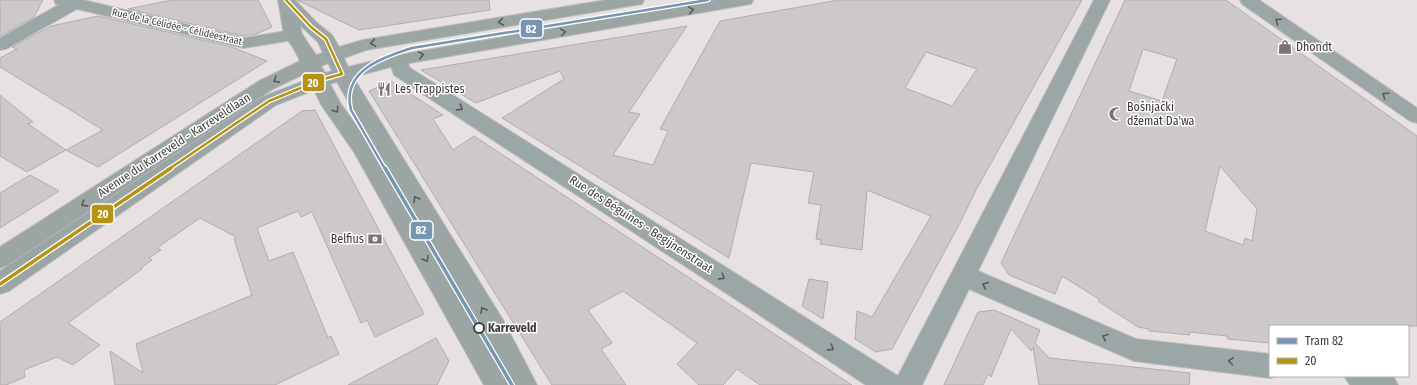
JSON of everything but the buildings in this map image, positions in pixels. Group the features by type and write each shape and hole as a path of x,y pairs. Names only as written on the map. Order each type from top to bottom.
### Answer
{"street":[{"path":"315,72 333,54 363,45 410,36 636,0"},
{"name":"Avenue du Karreveld - Karreveldlaan","path":"0,259 266,85 315,72 342,74 398,60 745,0"},
{"path":"908,385 1102,0"},
{"path":"1248,0 1417,117"},
{"path":"286,1 311,27 326,39 342,74 494,328 503,381"},
{"path":"286,1 293,35 303,48 332,106 363,148 503,381"},
{"path":"0,45 69,2"},
{"name":"Rue de la Célidée - Célidéestraat","path":"69,2 244,43 293,35"},
{"name":"Rue des Béguines - Begijnenstraat","path":"398,60 401,71 889,385"},
{"name":"Avenue du Karreveld - Karreveldlaan","path":"0,284 269,100 315,72"},
{"path":"964,276 1134,350 1269,366"},
{"path":"1369,377 1384,385"}],"tram line":[{"name":"82","path":"512,385 351,110 349,102 351,88 356,79 372,64 412,48 708,0"}],"transit line":[{"name":"20","path":"0,284 269,101 320,80 342,74 326,39 311,27 286,0"}],"place":[{"name":"Dhondt","path":"1285,47"},
{"name":"Les Trappistes","path":"384,89"},
{"name":"Bošnjački džemat Da'wa","path":"1116,114"},
{"name":"Belfius","path":"375,239"},
{"name":"Karreveld","path":"479,328"}]}
